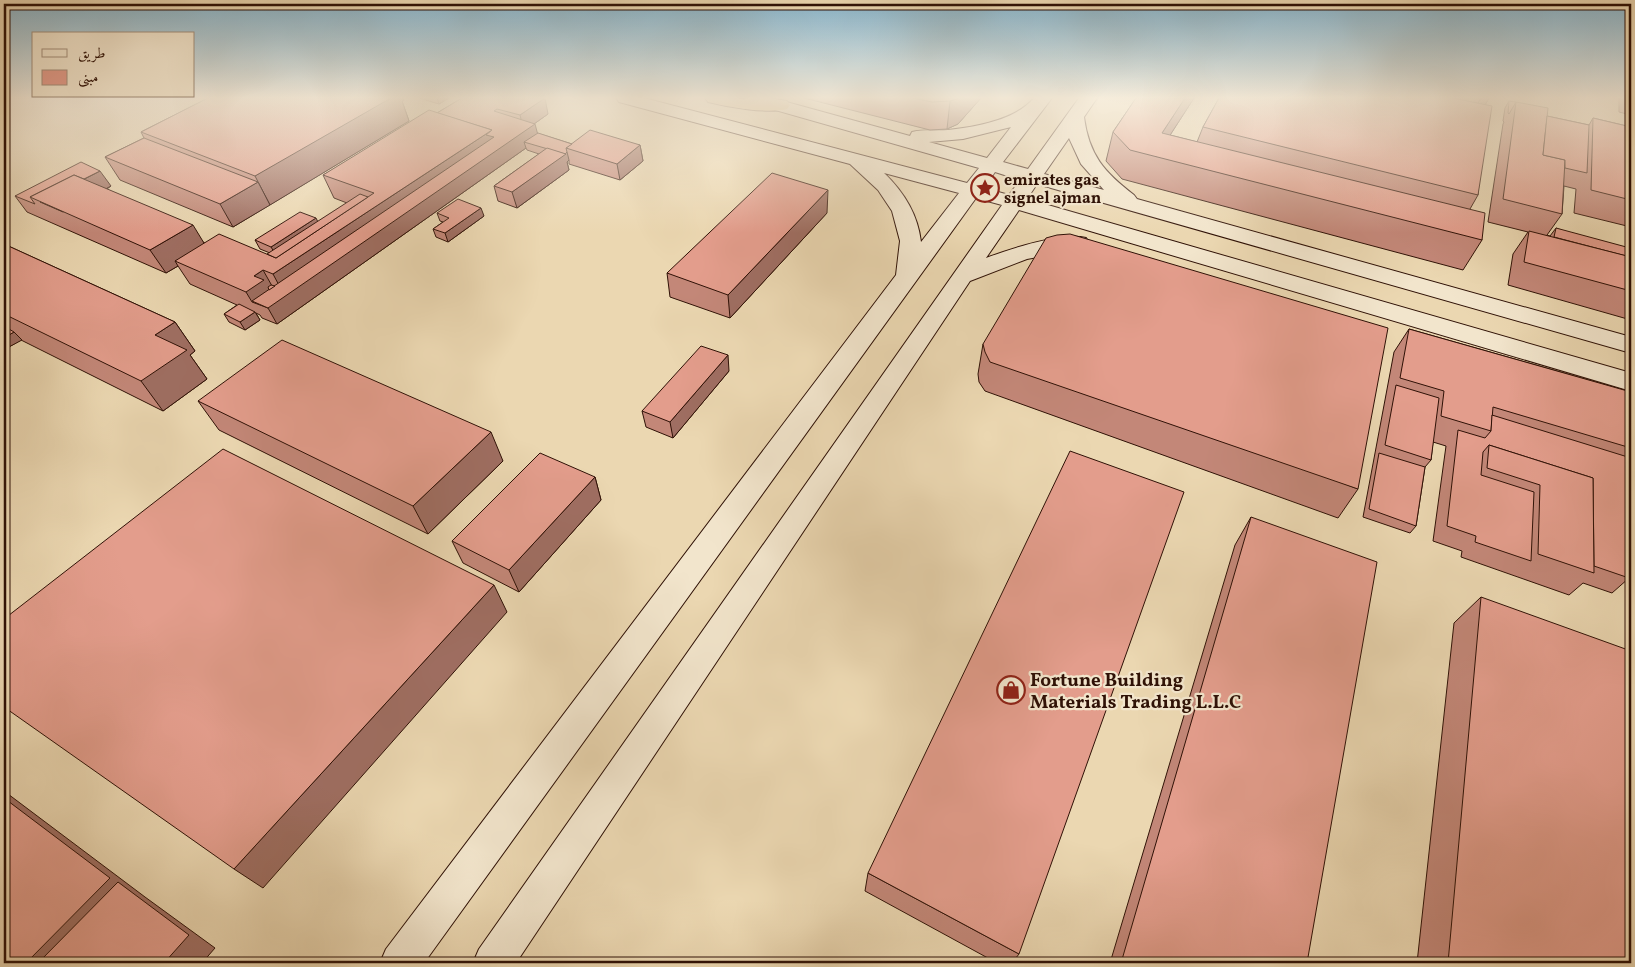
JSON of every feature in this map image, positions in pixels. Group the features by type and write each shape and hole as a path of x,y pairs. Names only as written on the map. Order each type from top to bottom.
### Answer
{"main road":[{"path":"793,143 1014,202 1631,382"},
{"path":"918,143 1631,345"},
{"path":"400,963 907,276 1008,143"},
{"path":"493,963 1056,143"},
{"path":"1079,143 1087,160 1114,190 1134,204"},
{"path":"852,159 880,179 900,204 906,217 912,246 907,276"},
{"path":"963,277 993,263 1034,250 1089,242 1147,241"}],"building":[{"path":"133,143 157,143 258,182 220,204 105,157"},
{"path":"170,143 312,143 255,176"},
{"path":"375,143 472,143 273,274 263,270 254,276 264,280 246,292 175,261 219,234 276,258 374,193 323,175"},
{"path":"485,143 507,143 268,308 252,301"},
{"path":"528,143 572,144 566,148 567,152 565,154"},
{"path":"572,143 634,143 640,145 617,164 566,148"},
{"path":"1124,143 1203,143 1485,213 1482,240 1130,150"},
{"path":"1268,143 1486,143 1478,195"},
{"path":"1510,143 1544,143 1543,155 1565,160 1562,214 1503,199"},
{"path":"1544,143 1588,143 1587,173 1565,168 1565,160 1543,155"},
{"path":"1592,143 1631,143 1631,200 1591,190"},
{"path":"547,148 566,154 512,192 494,186"},
{"path":"81,162 100,171 84,179 74,175 30,197 35,204 15,196"},
{"path":"772,173 828,190 728,295 667,273"},
{"path":"74,175 193,225 150,250 30,197"},
{"path":"360,194 368,197 276,258 267,254"},
{"path":"458,199 481,208 445,233 433,229 449,218 437,213"},
{"path":"300,212 316,218 271,247 255,240"},
{"path":"1556,228 1630,248 1630,257 1554,237"},
{"path":"1529,231 1631,257 1631,291 1524,262"},
{"path":"1070,234 1388,328 1358,489 990,362 983,344 1046,238"},
{"path":"4,244 175,322 155,335 187,350 141,381 4,314"},
{"path":"271,285 275,286 269,290 268,287"},
{"path":"239,304 255,312 240,322 224,314"},
{"path":"4,326 14,332 4,338"},
{"path":"1409,329 1631,392 1631,448 1493,407 1491,431 1441,416 1444,391 1400,378"},
{"path":"282,340 491,432 413,506 198,401"},
{"path":"701,346 728,355 670,422 642,411"},
{"path":"1396,385 1439,398 1431,460 1385,445"},
{"path":"1492,415 1631,458 1631,531 1628,530 1629,578 1594,566 1593,478 1489,445 1483,452 1481,475 1534,492 1531,561 1475,542 1476,536 1447,526 1458,430 1485,438 1491,431"},
{"path":"1489,445 1593,478 1594,573 1538,554 1540,485 1487,468"},
{"path":"223,449 494,585 234,869 4,707 4,619"},
{"path":"1070,451 1184,492 1019,954 868,873"},
{"path":"540,453 595,477 509,570 452,541"},
{"path":"1379,453 1425,467 1416,526 1369,509"},
{"path":"1251,517 1377,562 1307,963 1121,963"},
{"path":"1481,597 1631,651 1631,963 1448,963"},
{"path":"4,798 110,878 26,963 4,963"},
{"path":"118,882 189,935 164,963 38,963"}],"place":[{"name":"emirates gas signel ajman","path":"985,188"},
{"name":"Fortune Building Materials Trading L.L.C","path":"1011,690"}]}
